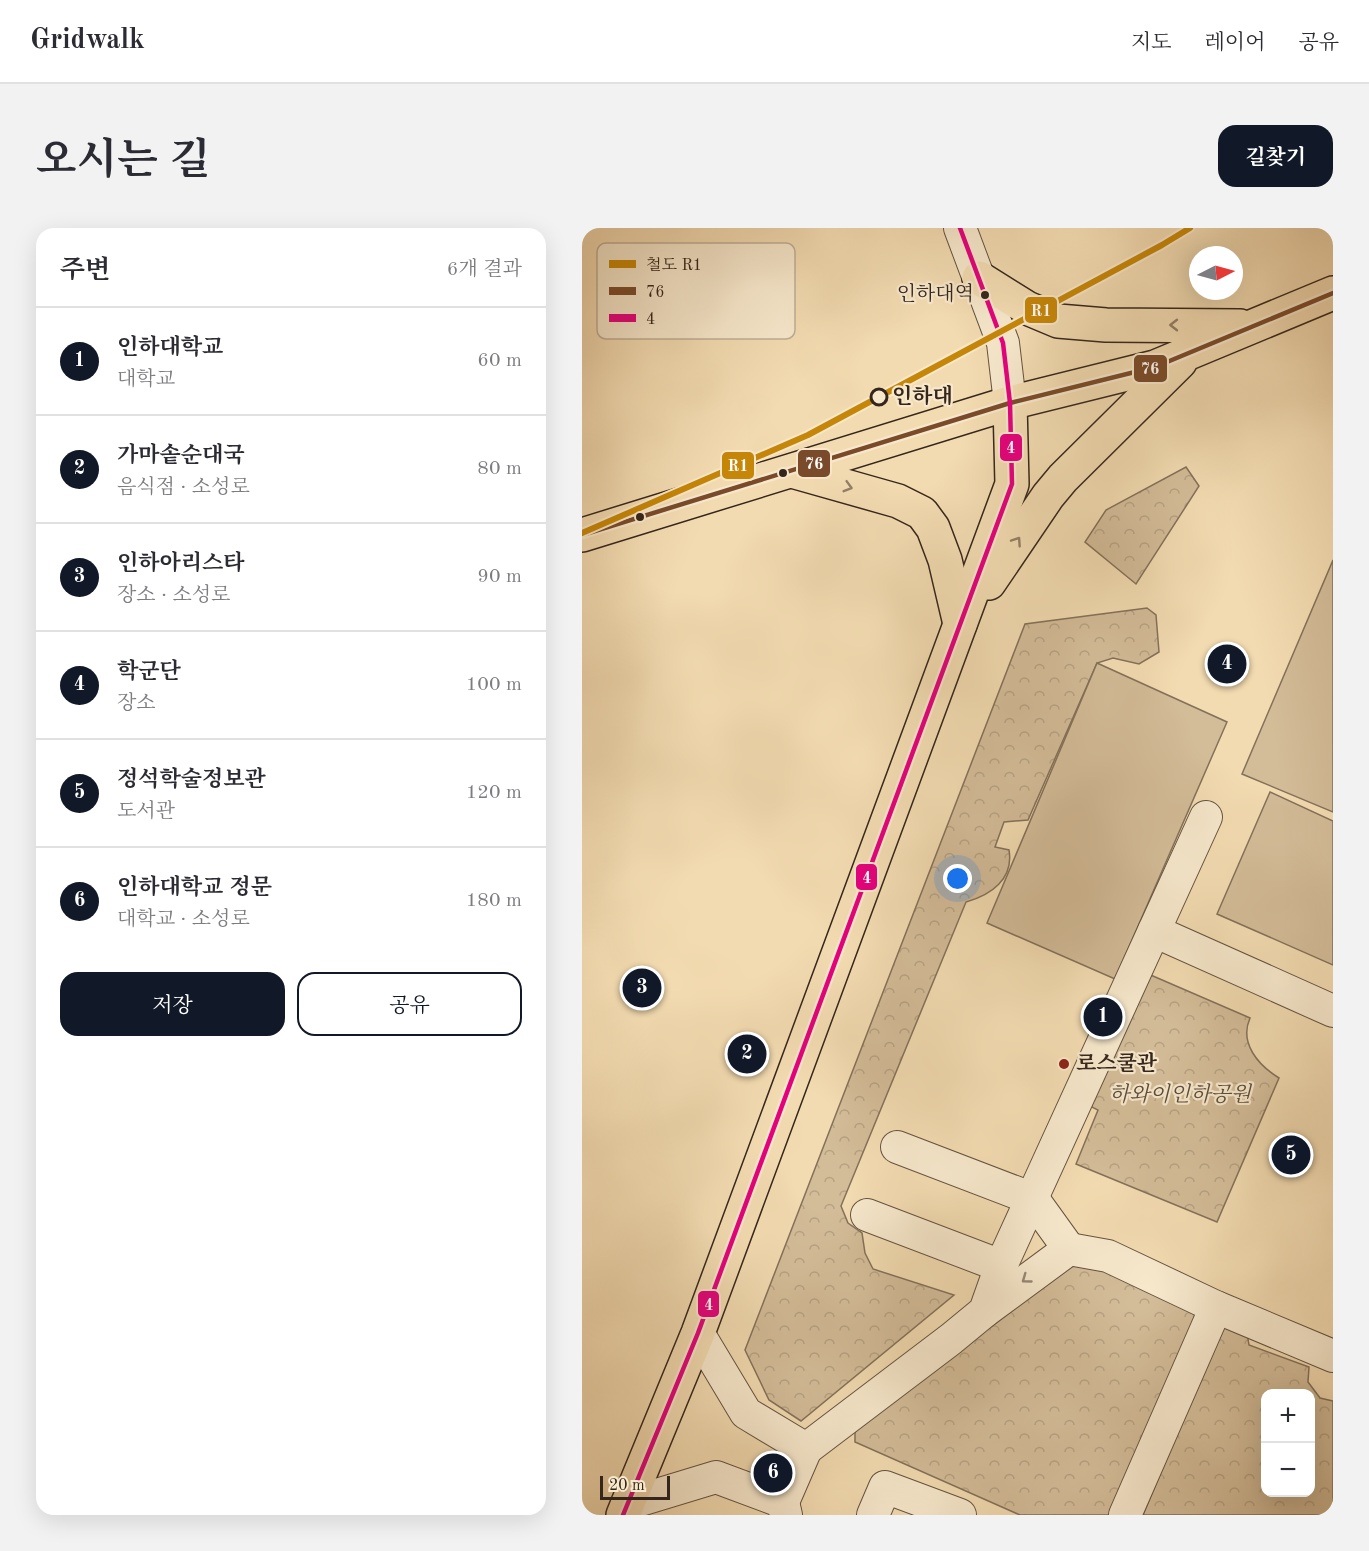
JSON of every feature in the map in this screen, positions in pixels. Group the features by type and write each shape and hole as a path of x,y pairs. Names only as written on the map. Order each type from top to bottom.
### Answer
{"main road":[{"path":"979,278 1027,308 1058,321 1106,325 1254,326"},
{"path":"582,536 1010,403 1155,367 1333,292"},
{"path":"960,624 1056,487 1189,353"},
{"path":"625,1509 698,1333 1012,484 1010,403"},
{"path":"792,471 898,501 922,513 933,528 945,560 960,624"}],"street":[{"path":"960,228 1003,343 1010,403"},
{"path":"985,1311 1001,1266 1206,817"},
{"path":"1154,931 1333,1011"},
{"path":"897,1147 1034,1198 1069,1249 1108,1256 1216,1307 1333,1356"},
{"path":"867,1215 1001,1266"},
{"path":"625,1509 716,1477 785,1509 806,1449 1069,1249"},
{"path":"1125,1515 1216,1307"},
{"path":"698,1333 746,1413 806,1449"},
{"path":"873,1515 885,1487 960,1515"}],"green space":[{"path":"1186,467 1199,486 1136,584 1085,542 1106,510"},
{"path":"1333,560 1333,812 1242,774"},
{"path":"1147,608 1156,615 1159,652 1139,664 1113,658 1097,663 1028,820 1004,822 995,847 1009,850 1008,869 999,884 992,890 966,902 841,1206 848,1223 862,1233 865,1253 873,1269 954,1295 801,1421 769,1400 745,1350 1025,624"},
{"path":"1097,663 1227,722 1115,979 987,923"},
{"path":"1270,792 1333,821 1333,965 1217,914"},
{"name":"하와이인하공원","path":"1146,973 1250,1018 1247,1036 1252,1052 1264,1067 1279,1078 1217,1222 1076,1164 1098,1110 1084,1103"},
{"path":"1080,1261 1200,1305 1116,1515 1020,1515 855,1442 855,1432 859,1426 1035,1284"},
{"path":"1227,1324 1247,1333 1249,1345 1309,1367 1308,1382 1313,1389 1261,1389 1261,1497 1315,1497 1315,1391 1320,1398 1333,1401 1333,1515 1143,1515 1217,1337"}],"rail line":[{"name":"R1","path":"582,533 808,435 1190,228"}],"transit line":[{"name":"4","path":"623,1515 698,1333 1012,484 1010,403 1003,343 960,228"},
{"name":"76","path":"582,535 1010,403 1155,367 1333,293"}],"place":[{"name":"인하대역","path":"985,295"},
{"name":"인하대","path":"879,397"},
{"name":"학군단","path":"1227,664"},
{"name":"인하아리스타","path":"642,988"},
{"name":"인하대학교","path":"1103,1017"},
{"name":"가마솥순대국","path":"747,1054"},
{"name":"로스쿨관","path":"1064,1064"},
{"name":"정석학술정보관","path":"1291,1155"},
{"name":"인하대학교 정문","path":"773,1473"}]}
